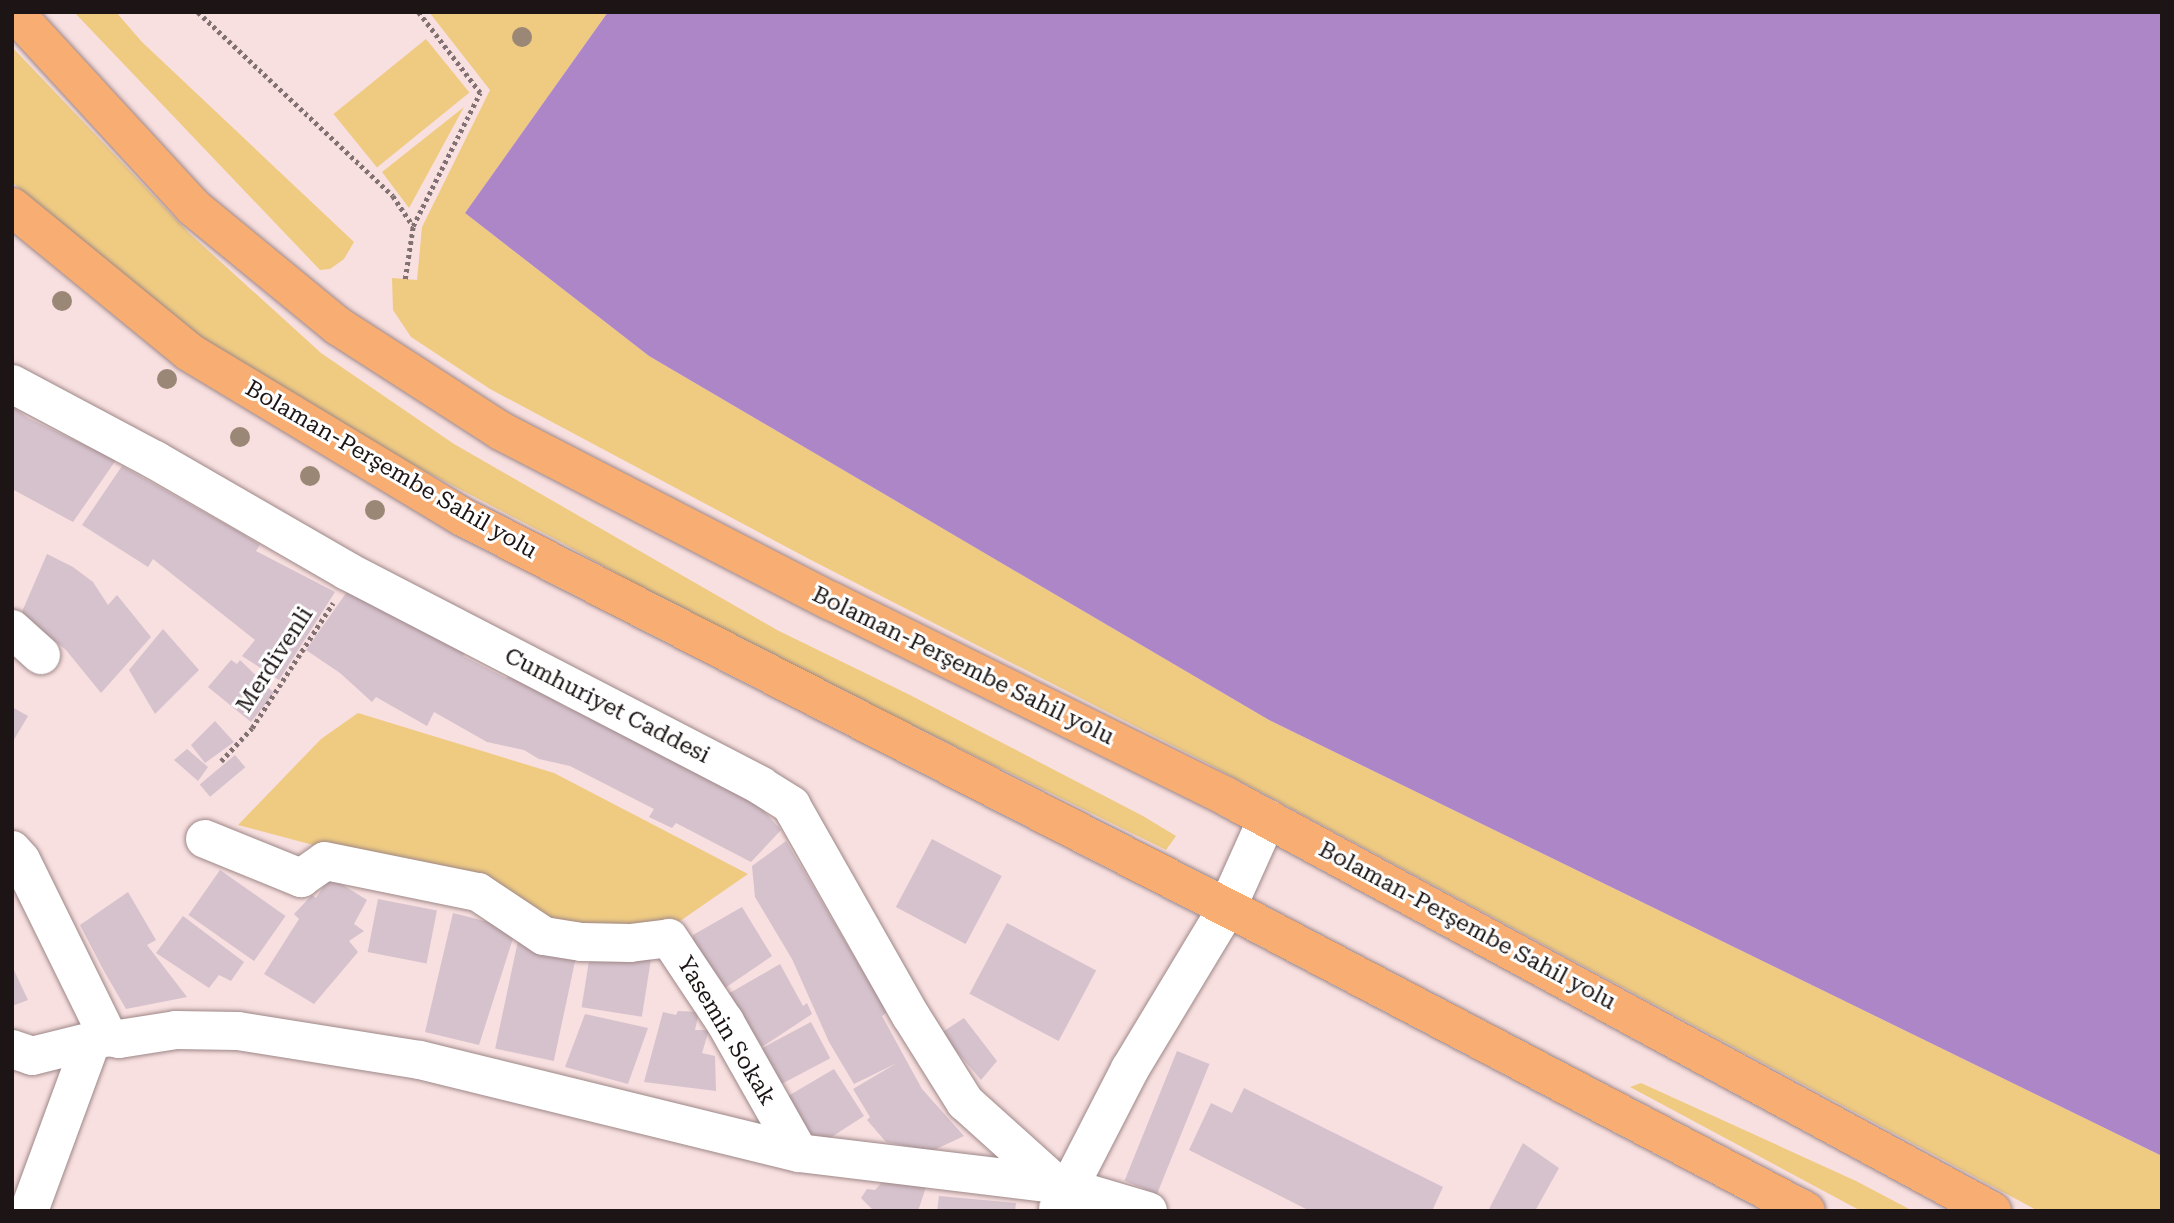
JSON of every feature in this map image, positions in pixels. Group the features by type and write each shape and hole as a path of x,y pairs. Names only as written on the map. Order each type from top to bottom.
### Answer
{"main road":[{"name":"Bolaman-Perşembe Sahil yolu","path":"14,12 193,208 338,326 477,416 831,601 1267,819 1992,1211"},
{"name":"Bolaman-Perşembe Sahil yolu","path":"12,208 189,352 461,516 1227,908 1806,1211"}],"street":[{"name":"Cumhuriyet Caddesi","path":"12,384 155,460 347,571 761,786 791,805 911,1016 965,1102 1061,1194 1102,1211"},
{"path":"12,629 41,655"},
{"path":"1061,1194 1130,1069 1227,908 1267,819"},
{"name":"Yasemin Sokak","path":"205,839 301,878 325,861 478,892 544,936 582,942 630,943 669,938 724,1022 799,1153"},
{"path":"12,850 22,860 100,1038 29,1211"},
{"path":"12,1049 32,1056 100,1038 119,1039 176,1030 238,1031 420,1060 799,1153 1061,1194 1147,1211"}],"path":[{"path":"198,12 393,197 413,226"},
{"path":"405,279 413,226 480,93 418,12"},
{"name":"Merdivenli","path":"221,761 252,729 342,589 347,571"}],"shaded area":[{"path":"74,12 116,12 142,42 354,242 344,259 330,269 320,270"},
{"path":"429,12 608,12 465,213 649,356 1269,720 2162,1156 2162,1211 2038,1211 1205,762 809,559 490,389 411,337 393,310 392,278 417,280 422,227 490,90"},
{"path":"608,12 2162,12 2162,1156 1269,720 649,356 465,213"},
{"path":"426,39 469,93 377,168 334,114"},
{"path":"12,47 189,233 321,353 454,444 777,630 908,694 1143,816 1176,836 1166,850 699,620 559,541 287,399 197,341 94,258 12,182"},
{"path":"464,107 409,208 382,172"},
{"path":"358,713 554,773 748,874 670,928 545,933 351,855 238,825 321,739"},
{"path":"1641,1083 1856,1181 1913,1211 1861,1211 1630,1087"}],"building":[{"path":"12,406 28,418 116,460 73,522 12,489"},
{"path":"122,466 260,545 256,551 335,592 279,680 242,656 255,640 153,559 148,567 82,525"},
{"path":"47,554 73,567 93,582 108,605 117,595 151,637 101,693 66,650 21,614"},
{"path":"351,586 466,650 463,656 506,678 512,673 565,707 594,718 757,803 781,830 751,862 676,823 672,828 649,817 654,809 570,766 539,759 524,750 487,742 434,712 427,726 376,697 372,702 340,673 306,650"},
{"path":"163,629 199,670 155,714 129,670"},
{"path":"231,660 237,664 240,660 274,693 251,722 208,687"},
{"path":"12,707 28,716 12,743"},
{"path":"215,721 234,742 205,763 191,745"},
{"path":"187,749 208,767 198,781 174,760"},
{"path":"235,755 245,767 210,797 200,785"},
{"path":"932,839 1002,876 966,944 896,907"},
{"path":"786,841 887,1012 882,1016 922,1089 964,1136 932,1151 886,1142 867,1120 870,1117 853,1089 897,1063 854,1084 829,1042 792,959 755,897 752,866"},
{"path":"220,870 286,916 254,961 188,915"},
{"path":"330,877 367,900 354,924 364,931 349,941 358,952 314,1004 264,974 299,919 294,914 312,895 316,898"},
{"path":"128,892 156,940 147,945 187,997 126,1009 104,971 80,925"},
{"path":"378,899 437,910 427,963 368,952"},
{"path":"742,907 772,956 722,990 693,948 693,935"},
{"path":"453,913 516,929 479,1045 425,1032"},
{"path":"183,916 244,962 231,981 219,975 209,988 156,953"},
{"path":"1007,923 1096,970 1059,1041 969,994"},
{"path":"518,941 577,953 554,1061 495,1049"},
{"path":"591,948 651,958 642,1017 582,1007"},
{"path":"780,964 803,1006 807,1003 812,1014 762,1047 728,994"},
{"path":"12,966 28,1000 12,1006"},
{"path":"678,1011 699,1012 695,1030 709,1030 702,1053 715,1056 716,1091 644,1082 663,1012 676,1015"},
{"path":"585,1014 648,1028 628,1084 565,1067"},
{"path":"964,1018 997,1061 981,1080 941,1033"},
{"path":"811,1022 830,1058 777,1086 758,1050"},
{"path":"1177,1051 1209,1064 1157,1194 1125,1181"},
{"path":"834,1069 864,1116 830,1138 817,1142 783,1099"},
{"path":"1244,1088 1443,1187 1432,1211 1310,1211 1189,1150 1211,1103 1232,1113"},
{"path":"1523,1143 1559,1168 1535,1211 1488,1211"},
{"path":"886,1178 926,1187 918,1211 874,1211 861,1198 867,1189 875,1190"},
{"path":"939,1196 1016,1203 1015,1211 937,1211"}]}
